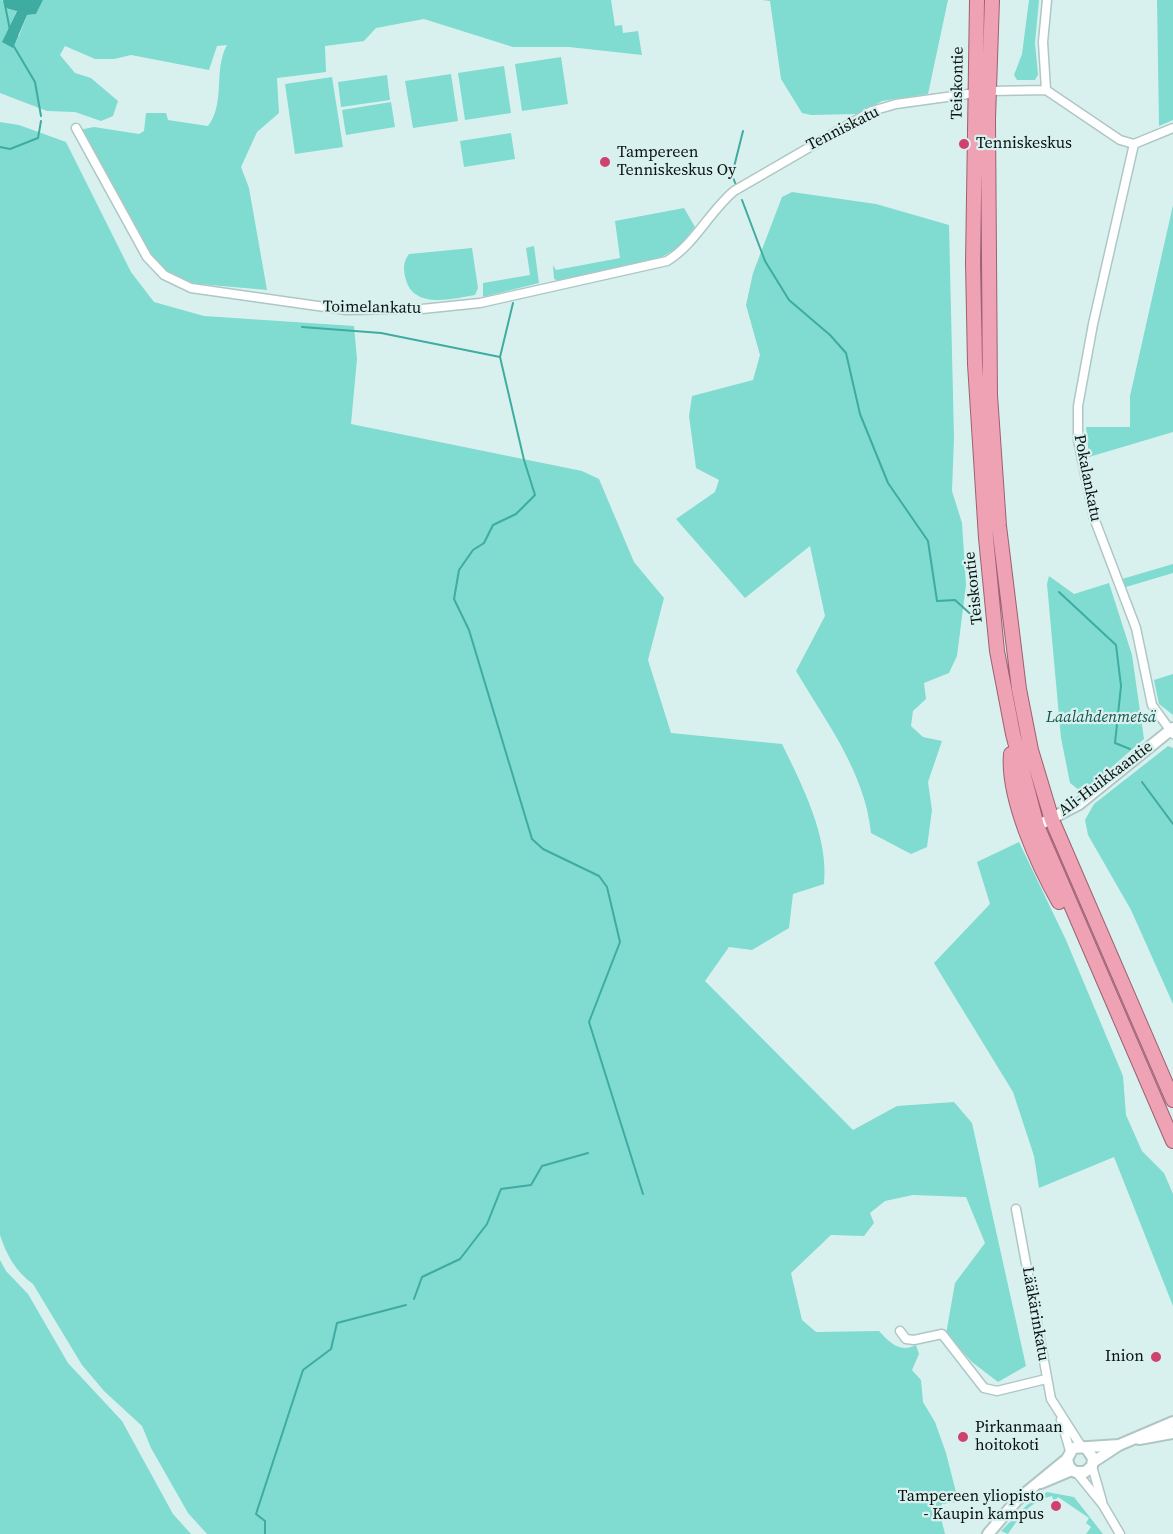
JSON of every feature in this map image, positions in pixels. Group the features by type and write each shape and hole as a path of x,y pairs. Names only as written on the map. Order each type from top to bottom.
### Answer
{"highway":[{"name":"Teiskontie","path":"977,0 973,263 976,409 997,651 1013,734 1037,826 1076,921 1173,1141"},
{"name":"Teiskontie","path":"993,0 988,295 992,425 999,526 1019,689 1031,750 1052,820 1173,1100"},
{"path":"1013,734 1010,760 1029,843 1065,912 1076,921"}],"street":[{"path":"1046,90 1042,42 1047,0"},
{"path":"974,93 1046,90 1120,140 1134,144 1173,128"},
{"name":"Tenniskatu","path":"724,199 743,185 872,111 896,104 974,93"},
{"name":"Toimelankatu","path":"76,128 147,257 164,275 191,288 302,306 346,310 457,307 654,266 677,255 724,199"},
{"name":"Pokalankatu","path":"1134,144 1093,324 1078,406 1078,440 1094,518 1136,628 1152,705 1172,731"},
{"name":"Ali-Huikkaantie","path":"1037,826 1079,804 1172,731"},
{"name":"Lääkärinkatu","path":"1016,1209 1051,1399 1060,1417 1084,1447"},
{"path":"900,1331 906,1339 914,1340 942,1334 984,1388 997,1391 1046,1379"},
{"name":"Lääkärinkatu","path":"1060,1417 1068,1455"},
{"path":"1038,1484 1074,1471 1085,1472 1092,1464 1119,1445 1173,1422"},
{"path":"1133,1440 1173,1433"},
{"path":"988,1534 1009,1507 1038,1484 1068,1455 1084,1447 1119,1445"},
{"path":"1084,1447 1092,1454 1092,1464 1103,1505"},
{"path":"1068,1455 1074,1471 1103,1505 1120,1534"}],"green space":[{"path":"0,0 6,1 5,9 17,10 3,41 19,36 27,15 36,14 43,0 611,0 615,26 622,25 623,33 638,31 642,55 569,47 513,47 424,19 376,28 364,41 325,46 326,72 277,78 279,113 257,132 241,167 249,188 267,290 188,283 166,273 151,256 79,130 94,127 139,134 144,131 146,113 166,113 168,120 208,126 217,107 221,65 227,45 217,46 209,70 131,55 114,59 95,59 65,46 60,55 75,73 91,78 118,101 113,116 101,121 75,112 47,111 0,93"},
{"path":"762,0 948,0 928,94 882,101 857,114 811,115 802,113 781,79 770,1"},
{"path":"1029,0 1039,0 1035,43 1038,75 1035,80 1017,80 1014,75 1022,54"},
{"path":"1157,0 1173,0 1173,120 1159,126"},
{"path":"561,57 568,104 522,111 515,64"},
{"path":"504,66 511,113 465,120 458,73"},
{"path":"451,74 458,121 413,128 405,81"},
{"path":"387,75 390,100 341,107 338,82"},
{"path":"332,77 343,147 295,154 285,84"},
{"path":"391,102 395,127 346,135 342,110"},
{"path":"0,122 19,125 66,142 131,272 154,302 204,316 354,326 357,359 351,424 582,471 599,479 634,562 664,598 648,660 671,733 782,744 805,794 818,830 824,866 824,884 793,894 789,928 752,950 729,947 705,981 853,1130 897,1106 954,1102 972,1123 1026,1366 998,1382 972,1362 946,1334 955,1283 985,1243 966,1197 913,1195 885,1201 870,1213 874,1223 864,1236 831,1235 791,1273 802,1320 816,1332 879,1331 896,1346 905,1348 916,1345 919,1354 912,1370 921,1380 923,1402 935,1422 946,1453 958,1502 942,1504 939,1510 945,1534 207,1534 188,1513 151,1448 142,1426 104,1391 82,1365 33,1284 12,1262 0,1235"},
{"path":"511,133 515,159 464,167 460,141"},
{"path":"792,192 876,204 949,225 954,438 952,491 962,523 966,585 957,656 949,673 924,683 926,699 913,711 911,726 923,737 942,741 928,782 932,810 927,847 911,854 871,833 861,789 853,768 796,671 825,616 810,546 745,598 676,519 715,492 719,480 696,468 689,416 692,396 753,380 760,355 746,305 753,273 782,197"},
{"path":"1173,205 1173,432 1089,457 1086,427 1130,427 1130,396"},
{"path":"684,208 695,227 679,247 660,258 559,281 554,279 553,265 556,270 620,258 615,221"},
{"path":"534,246 539,283 483,297 483,283 530,275 526,248"},
{"path":"472,248 478,288 475,295 435,300 425,299 410,289 404,269 409,254"},
{"path":"1173,564 1173,573 1126,587 1122,579"},
{"name":"Laalahdenmetsä","path":"1049,576 1074,594 1109,583 1132,655 1144,739 1089,787 1079,790 1070,783 1061,738 1047,584"},
{"path":"1173,674 1173,715 1159,704 1154,680"},
{"path":"1168,746 1173,748 1173,1004 1131,910 1088,835 1085,820 1094,804"},
{"path":"1019,842 1066,940 1123,1076 1126,1115 1142,1151 1164,1173 1173,1194 1173,1306 1114,1157 1039,1188 1034,1156 1013,1092 934,963 990,904 977,862"},
{"path":"0,1260 6,1271 28,1294 68,1363 122,1421 173,1514 191,1534 0,1534"},
{"path":"1047,1492 1074,1497 1103,1534 1086,1534 1091,1527 1086,1523 1089,1518 1058,1497 1054,1502 1052,1496 1031,1506 1008,1534 1001,1531 1027,1505"}],"shaded area":[{"path":"5,0 43,0 36,14 27,15 13,48 2,42 17,11 5,8"}],"waterway":[{"path":"4,0 10,30"},
{"path":"13,45 35,82 41,116"},
{"path":"0,147 10,149 38,138 41,121"},
{"path":"736,185 732,175 743,131"},
{"path":"742,200 765,261 789,300 830,335 846,353 860,414 888,483 928,541 937,601 955,600 976,619"},
{"path":"513,303 500,357 524,460 535,495 516,514 493,525 484,543 473,550 459,570 454,599 469,630 532,839 543,849 599,876 607,887 620,942 589,1022 643,1194"},
{"path":"302,327 381,333 500,357"},
{"path":"1059,592 1116,645 1121,686 1115,743 1130,749"},
{"path":"1142,782 1173,824"},
{"path":"414,1299 422,1277 460,1259 487,1224 501,1189 531,1185 542,1166 588,1153"},
{"path":"265,1534 265,1521 256,1514 303,1370 331,1349 337,1323 406,1305"}],"place":[{"name":"Tenniskeskus","path":"964,144"},
{"name":"Tampereen Tenniskeskus Oy","path":"605,162"},
{"name":"Inion","path":"1156,1357"},
{"name":"Pirkanmaan hoitokoti","path":"963,1437"},
{"name":"Tampereen yliopisto - Kaupin kampus","path":"1056,1506"}]}
